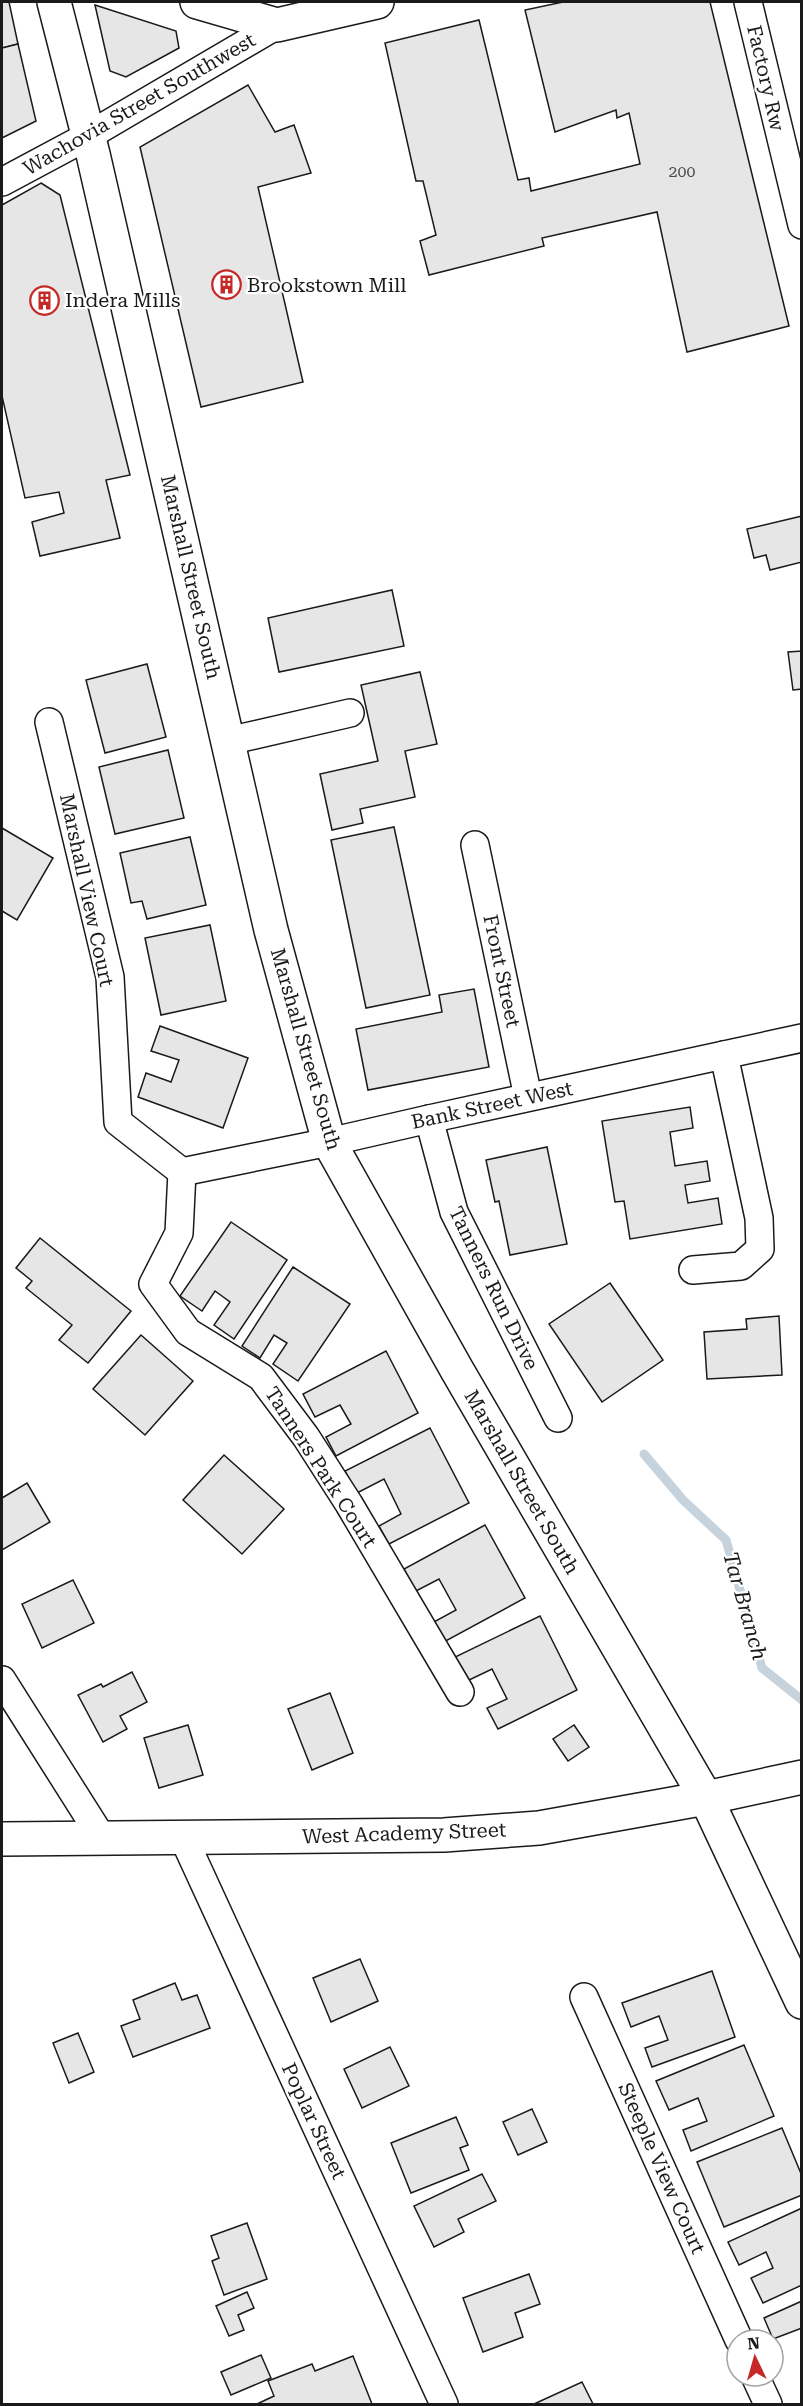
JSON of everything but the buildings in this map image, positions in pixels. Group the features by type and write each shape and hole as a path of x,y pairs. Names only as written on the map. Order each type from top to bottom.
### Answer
{"main road":[{"name":"Marshall Street South","path":"54,2 88,135 271,930 329,1142 457,1370 706,1798 801,2002"},
{"path":"197,2 277,25 376,2"},
{"name":"West Academy Street","path":"2,1839 444,1834 539,1828 706,1798 801,1777"}],"street":[{"name":"Factory Rw","path":"748,2 801,225"},
{"name":"Wachovia Street Southwest","path":"2,182 88,135 277,25"},
{"path":"228,741 350,713"},
{"name":"Marshall View Court","path":"50,722 110,977 118,1122 182,1172"},
{"name":"Front Street","path":"476,845 528,1097"},
{"name":"Bank Street West","path":"182,1172 801,1038"},
{"path":"693,1270 741,1266 760,1249 759,1218 724,1055"},
{"name":"Tanners Run Drive","path":"429,1119 454,1212 558,1418"},
{"name":"Tanners Park Court","path":"182,1172 179,1233 153,1284 188,1332 261,1377 306,1437 349,1504 460,1692"},
{"path":"2,1680 102,1838"},
{"name":"Poplar Street","path":"183,1837 444,2404"},
{"name":"Steeple View Court","path":"584,1997 734,2328"},
{"path":"761,2388 768,2404"}],"waterway":[{"name":"Tar Branch","path":"644,1454 683,1500 726,1540 762,1668 802,1700"}],"place":[{"name":"Brookstown Mill","path":"226,285"},
{"name":"Indera Mills","path":"44,300"}]}
